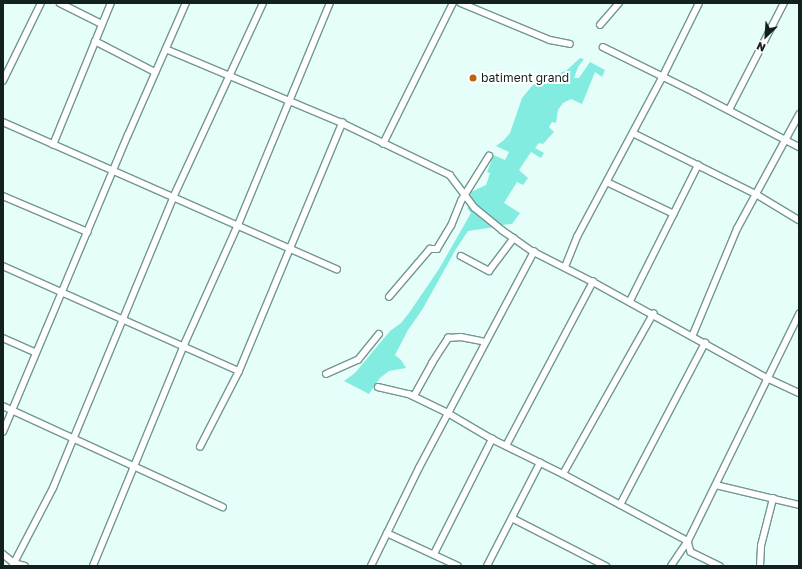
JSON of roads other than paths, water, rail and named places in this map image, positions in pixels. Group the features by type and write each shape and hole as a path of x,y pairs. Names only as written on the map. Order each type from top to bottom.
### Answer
{"street":[{"path":"3,81 41,3"},
{"path":"60,3 102,24"},
{"path":"53,145 111,3"},
{"path":"3,432 155,72 186,3"},
{"path":"13,564 53,488 173,198 263,3"},
{"path":"93,566 184,345 238,225 288,101 330,3"},
{"path":"383,144 453,3"},
{"path":"461,3 554,41 570,44"},
{"path":"600,25 619,3"},
{"path":"565,267 577,237 608,182 699,3"},
{"path":"729,110 784,3"},
{"path":"95,41 155,72"},
{"path":"603,47 663,76 799,147"},
{"path":"166,49 342,123 450,175 475,208 534,252 630,301 767,378 799,393"},
{"path":"692,337 734,236 799,115"},
{"path":"3,122 337,269"},
{"path":"200,447 239,371 342,123"},
{"path":"633,133 756,194 799,220"},
{"path":"389,296 430,249 438,249 465,195 489,156"},
{"path":"630,301 698,165"},
{"path":"608,182 674,214"},
{"path":"3,196 88,232"},
{"path":"461,256 489,271 514,238"},
{"path":"371,566 448,413 534,252"},
{"path":"3,266 184,345 239,371"},
{"path":"506,446 593,282"},
{"path":"563,474 653,314"},
{"path":"671,566 688,541 799,314"},
{"path":"326,374 358,360 379,334"},
{"path":"414,396 448,338 461,337 482,341"},
{"path":"3,338 36,353"},
{"path":"620,505 705,343"},
{"path":"378,387 414,396 448,413 492,439 563,474 688,541 691,552 720,566"},
{"path":"3,406 223,507"},
{"path":"434,554 492,439"},
{"path":"487,566 540,463"},
{"path":"716,484 799,505"},
{"path":"760,566 761,546 773,499"},
{"path":"512,518 606,566"},
{"path":"387,533 458,566"},
{"path":"3,554 13,564 25,566"}],"water":[{"path":"580,58 584,59 578,67 574,78 579,78 590,62 605,70 602,77 595,72 582,104 571,99 563,103 558,110 556,123 552,122 549,127 554,132 543,144 539,143 535,148 544,153 541,158 531,152 519,170 528,178 523,185 517,182 504,203 520,213 512,224 499,225 480,211 470,198 471,192 486,185 490,173 487,172 491,162 491,154 505,160 509,152 496,146 510,133 522,98 532,86 546,74 551,78 567,70"},
{"path":"471,205 495,227 468,231 456,249 422,310 408,330 395,355 401,360 406,368 389,371 380,378 369,394 344,381 355,373 390,331 401,323 409,313 439,269 471,213 467,208"}],"place":[{"name":"batiment grand","path":"473,78"}]}
